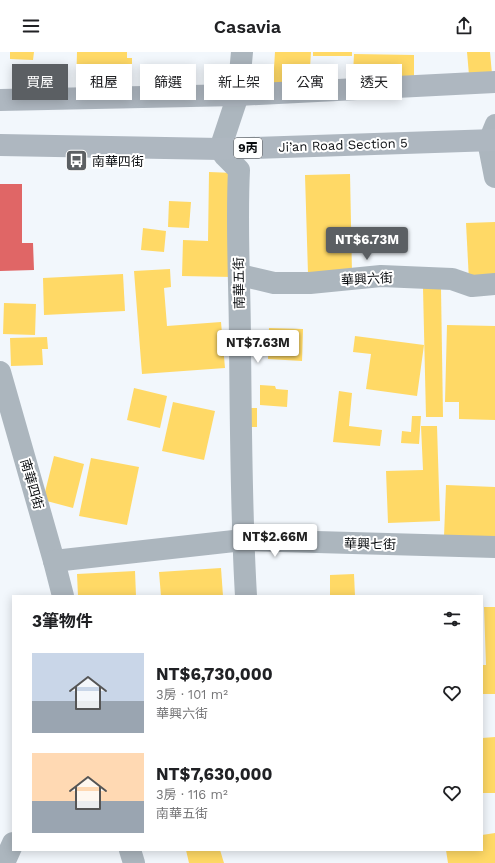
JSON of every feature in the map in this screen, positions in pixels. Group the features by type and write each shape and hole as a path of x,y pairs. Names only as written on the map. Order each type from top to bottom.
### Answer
{"main road":[{"path":"274,93 495,82"},
{"path":"0,100 204,96"},
{"name":"Ji’an Road Section 5","path":"0,145 220,149 493,135"}],"street":[{"path":"241,64 242,52"},
{"path":"220,149 236,100"},
{"path":"493,135 495,177"},
{"name":"南華五街","path":"220,149 239,170 237,209 240,275 243,540 246,595"},
{"name":"華興六街","path":"240,275 274,282 310,283 381,276 452,279 472,286 495,284"},
{"name":"南華四街","path":"0,372 63,595"},
{"name":"華興七街","path":"54,561 243,540 495,547"},
{"path":"4,863 12,845"},
{"path":"130,851 134,863"}],"lane":[{"path":"0,837 12,843"}],"building: 住宅":[{"path":"10,52 34,52 33,60 10,59"},
{"path":"77,52 127,52 127,58 132,58 132,64 77,64"},
{"path":"275,52 311,52 310,64 282,64 282,84 274,83"},
{"path":"313,52 352,52 352,56 313,56"},
{"path":"467,52 490,52 492,74 469,75"},
{"path":"354,54 414,55 414,77 402,77 402,64 354,64"},
{"path":"209,172 234,173 232,277 182,276 183,240 208,241"},
{"path":"350,174 352,273 308,274 305,175"},
{"path":"169,201 191,202 189,228 168,227"},
{"path":"495,222 495,280 469,281 466,223"},
{"path":"143,228 166,231 164,252 141,250"},
{"path":"170,269 171,287 164,288 167,326 221,322 225,368 142,374 134,271"},
{"path":"123,274 125,311 44,315 43,278"},
{"path":"423,288 441,288 443,417 426,417"},
{"path":"4,303 36,304 35,335 3,334"},
{"path":"447,325 495,326 495,420 459,419 459,402 445,402"},
{"path":"269,328 303,329 302,361 268,359"},
{"path":"355,336 424,345 417,396 366,389 371,354 353,352"},
{"path":"47,337 48,349 42,349 43,365 11,366 10,338"},
{"path":"260,385 275,386 276,389 288,390 287,407 260,405"},
{"path":"134,388 167,396 160,428 127,420"},
{"path":"339,391 352,393 349,426 382,430 380,446 333,442"},
{"path":"173,402 215,411 204,460 162,451"},
{"path":"245,408 257,408 257,427 245,427"},
{"path":"412,416 421,416 419,444 401,443 402,431 411,432"},
{"path":"421,426 437,426 440,521 388,523 386,471 423,470"},
{"path":"54,456 84,464 73,508 43,500"},
{"path":"91,458 139,467 127,525 79,516"},
{"path":"446,485 495,487 495,540 444,537"},
{"path":"221,568 223,595 161,595 159,572"},
{"path":"135,571 136,595 78,595 77,574"},
{"path":"354,574 355,595 330,595 330,575"},
{"path":"484,607 495,607 495,694 483,694 483,665 486,665"},
{"path":"495,737 495,793 483,793 483,738"},
{"path":"495,833 495,863 448,863 446,851 483,851 483,835"},
{"path":"186,851 220,851 224,863 189,863"}],"building: 商業":[{"path":"0,184 22,184 22,243 33,243 34,270 0,271"}],"place":[{"name":"南華四街","path":"77,161"}]}
